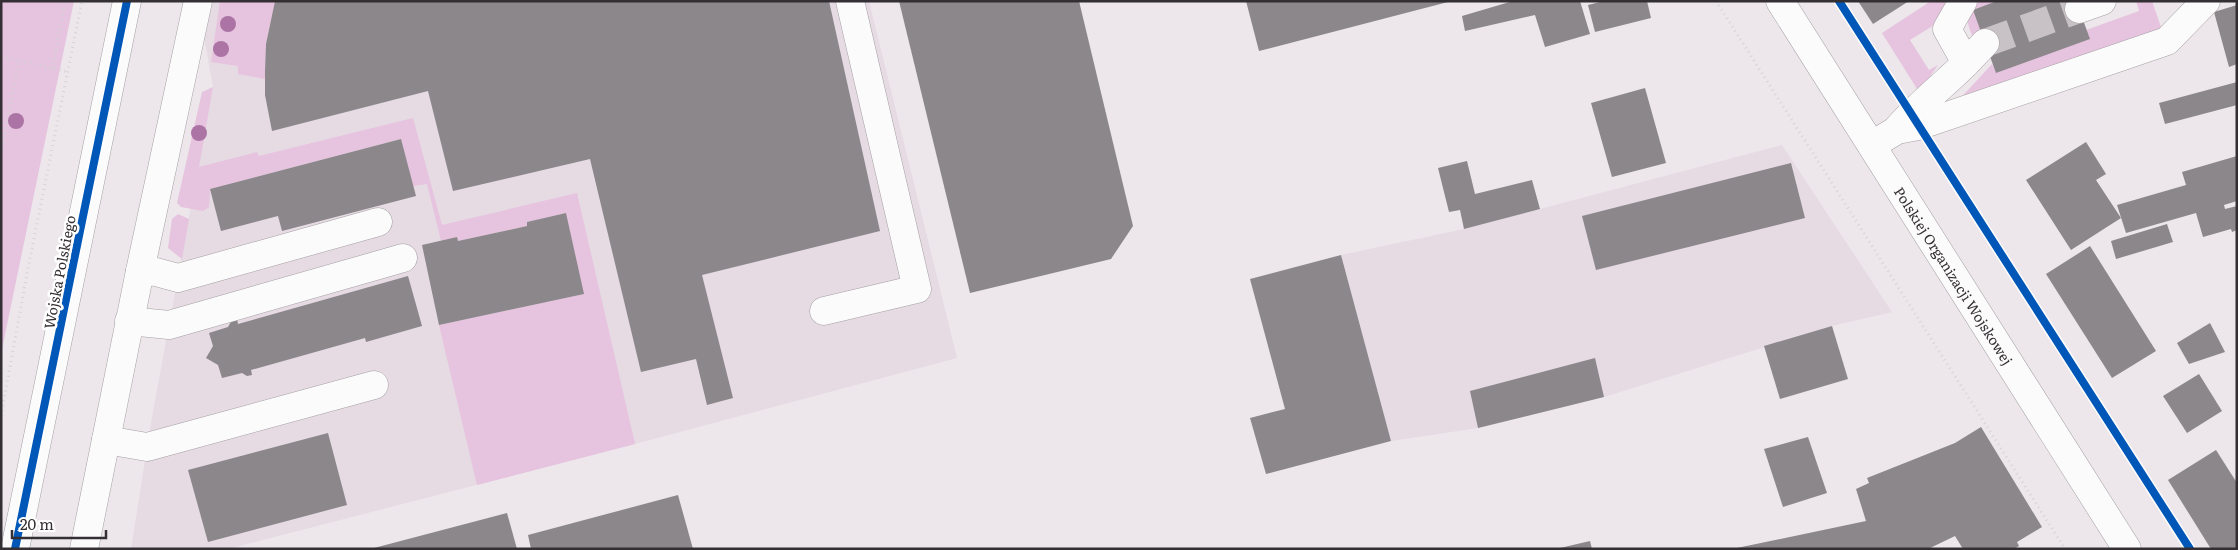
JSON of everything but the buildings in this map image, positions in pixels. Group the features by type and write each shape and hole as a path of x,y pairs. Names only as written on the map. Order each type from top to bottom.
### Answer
{"main road":[{"name":"Wojska Polskiego","path":"15,549 127,1"},
{"path":"84,549 140,271 198,1"},
{"path":"824,311 917,289 850,1"},
{"name":"Polskiej Organizacji Wojskowej","path":"1780,1 2128,549"},
{"path":"1963,1 1947,29 1966,63"},
{"path":"1897,130 1918,126 2167,40 2206,1"},
{"path":"1872,145 1897,130 1911,114 1926,102 1985,43"},
{"path":"140,271 156,272 178,278 378,222"},
{"path":"130,321 169,325 403,258"},
{"path":"106,440 147,447 374,385"}],"path":[{"path":"52,69 65,1"},
{"path":"1,416 29,263 82,1"},
{"path":"1716,1 2065,549"},
{"path":"1,56 68,72"},
{"path":"1,153 19,60"}],"shaded area":[{"path":"1,1 74,1 1,354"},
{"path":"213,1 869,1 957,358 635,444 228,549 131,549 152,417 213,87 204,37"},
{"path":"220,1 275,1 266,44 265,79 238,74 238,66 211,62"},
{"path":"1931,1 1946,1 1939,22 1910,40 1929,70 1938,65 1919,92 1882,33"},
{"path":"1980,1 1997,1 1983,38 1973,37 1968,21 1971,9"},
{"path":"2136,1 2152,1 2162,30 1956,103 1992,64 1996,72 2089,39 2086,30 2139,11"},
{"path":"213,87 199,167 257,152 259,156 413,118 442,225 577,193 635,444 477,485 439,325 583,294 566,213 527,222 527,226 458,241 457,237 441,241 427,184 413,186 400,139 210,189 209,207 203,211 181,207 177,203 202,92"},
{"path":"1782,145 1892,312 1832,326 1604,397 1478,428 1391,441 1341,255 1464,229"},
{"path":"178,214 189,219 182,259 168,248 172,219"}],"tunnel":[{"path":"1985,43 2079,9"}],"cycle path":[{"path":"15,549 127,1"},
{"path":"1839,1 2190,549"}]}
